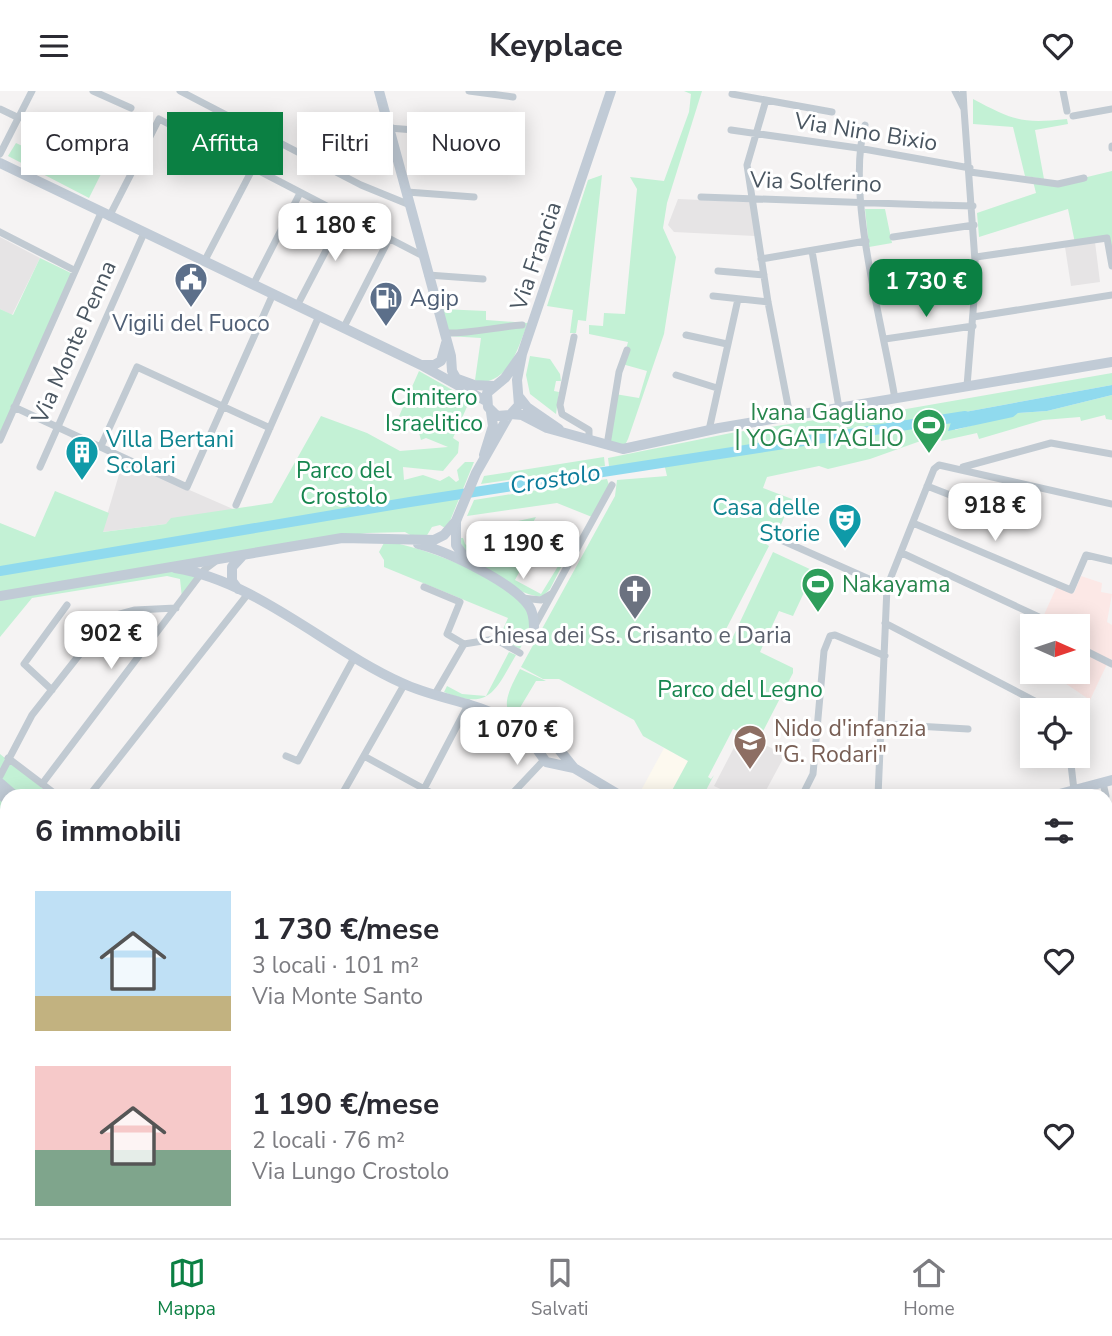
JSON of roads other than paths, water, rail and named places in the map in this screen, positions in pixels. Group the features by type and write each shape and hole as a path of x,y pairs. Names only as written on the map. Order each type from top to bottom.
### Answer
{"street":[{"path":"2,148 33,91"},
{"path":"93,91 131,108"},
{"path":"180,91 361,185 410,205"},
{"path":"379,91 385,112"},
{"path":"470,91 513,97"},
{"name":"Via Francia","path":"483,459 492,449 510,415 517,409 522,354 611,91"},
{"path":"955,91 964,109"},
{"path":"962,91 976,257 967,386"},
{"path":"1063,91 1070,113 1112,109"},
{"name":"Via Nino Bixio","path":"732,94 744,93 766,100 832,112"},
{"name":"Via Nino Bixio","path":"756,134 766,100"},
{"path":"0,109 19,118"},
{"path":"0,440 74,270 105,215 115,206 159,119 167,123"},
{"path":"865,125 858,148 861,204 895,398"},
{"name":"Via Nino Bixio","path":"731,131 858,148 1058,184 1084,178"},
{"path":"756,134 747,165 751,200 790,416"},
{"path":"393,142 456,378"},
{"path":"0,162 25,177 253,285 300,301 319,316 438,374 489,407 498,416 522,415 547,428 559,429"},
{"path":"204,262 249,175"},
{"path":"266,175 424,256"},
{"path":"407,192 474,197"},
{"path":"253,285 300,193"},
{"name":"Via Solferino","path":"701,197 973,206"},
{"path":"300,301 344,216"},
{"path":"893,237 974,225"},
{"path":"0,232 74,270"},
{"name":"Via Monte Penna","path":"40,467 144,233"},
{"path":"344,327 389,239"},
{"path":"976,257 1107,239 1112,265"},
{"path":"761,259 866,241"},
{"path":"812,251 839,408"},
{"path":"718,271 764,275"},
{"path":"917,272 976,275"},
{"path":"428,275 482,279"},
{"path":"14,407 187,487 273,294"},
{"path":"885,339 1112,295"},
{"path":"713,296 768,302"},
{"path":"709,430 738,299"},
{"path":"236,505 319,316"},
{"path":"445,338 485,329 522,325"},
{"path":"686,335 727,344"},
{"path":"574,337 560,405 562,414 589,429 589,440"},
{"path":"421,365 439,362 445,338"},
{"path":"607,445 619,372 627,350"},
{"name":"Via Francia","path":"483,459 493,426 489,407 497,384 522,354"},
{"path":"438,374 474,385 512,385 527,408 559,429 607,445 633,447 709,430 1112,362"},
{"path":"102,446 137,366 270,428"},
{"path":"676,375 717,388"},
{"path":"960,468 1051,443 1112,454"},
{"path":"0,596 342,538 438,539 457,518 483,459"},
{"path":"878,789 887,587 934,469 941,464 1112,504"},
{"path":"534,627 612,485"},
{"path":"928,486 1007,517"},
{"path":"457,518 456,545 469,563"},
{"path":"913,523 1073,589 1087,555 1112,561"},
{"path":"772,536 887,587"},
{"path":"406,540 469,563 522,599 530,607 534,627"},
{"path":"902,553 1033,614"},
{"path":"244,555 233,564 231,572 234,585 244,594"},
{"path":"42,784 207,566 223,558"},
{"path":"168,566 202,574 244,594 315,631 354,658 404,685 469,703 509,722 527,736 543,757 559,759 609,789"},
{"path":"424,587 460,602 447,634 464,645 495,639 520,653"},
{"path":"94,789 244,594"},
{"path":"522,599 541,600 551,594"},
{"path":"0,776 32,715 113,615 135,610 169,610 182,602"},
{"path":"51,690 24,664 67,605"},
{"path":"885,623 1029,698"},
{"path":"806,789 813,774 824,652 830,636 835,635 885,656"},
{"path":"435,694 464,645"},
{"path":"1090,653 1112,664"},
{"path":"286,756 298,761 354,658"},
{"path":"345,789 404,685"},
{"path":"364,756 424,789 469,703"},
{"path":"882,724 968,729"},
{"path":"527,736 558,747 559,759"},
{"path":"516,789 550,745"},
{"path":"8,758 49,789"},
{"path":"1071,768 1074,789"},
{"path":"1078,789 1107,782"}],"water":[{"path":"1112,385 1112,395 1047,411 1018,413 1013,417 948,431 954,414"}],"waterway":[{"name":"Crostolo","path":"0,571 410,502 965,416"}],"place":[{"name":"Vigili del Fuoco","path":"191,309"},
{"name":"Agip","path":"386,328"},
{"name":"Ivana Gagliano | YOGATTAGLIO","path":"929,455"},
{"name":"Villa Bertani Scolari","path":"82,482"},
{"name":"Casa delle Storie","path":"845,550"},
{"name":"Nakayama","path":"818,614"},
{"name":"Chiesa dei Ss. Crisanto e Daria","path":"635,621"},
{"name":"Nido d'infanzia \"G. Rodari\"","path":"750,771"}],"park label":[{"name":"Cimitero Israelitico","path":"434,410"},
{"name":"Parco del Crostolo","path":"344,483"},
{"name":"Parco del Legno","path":"740,689"}]}
